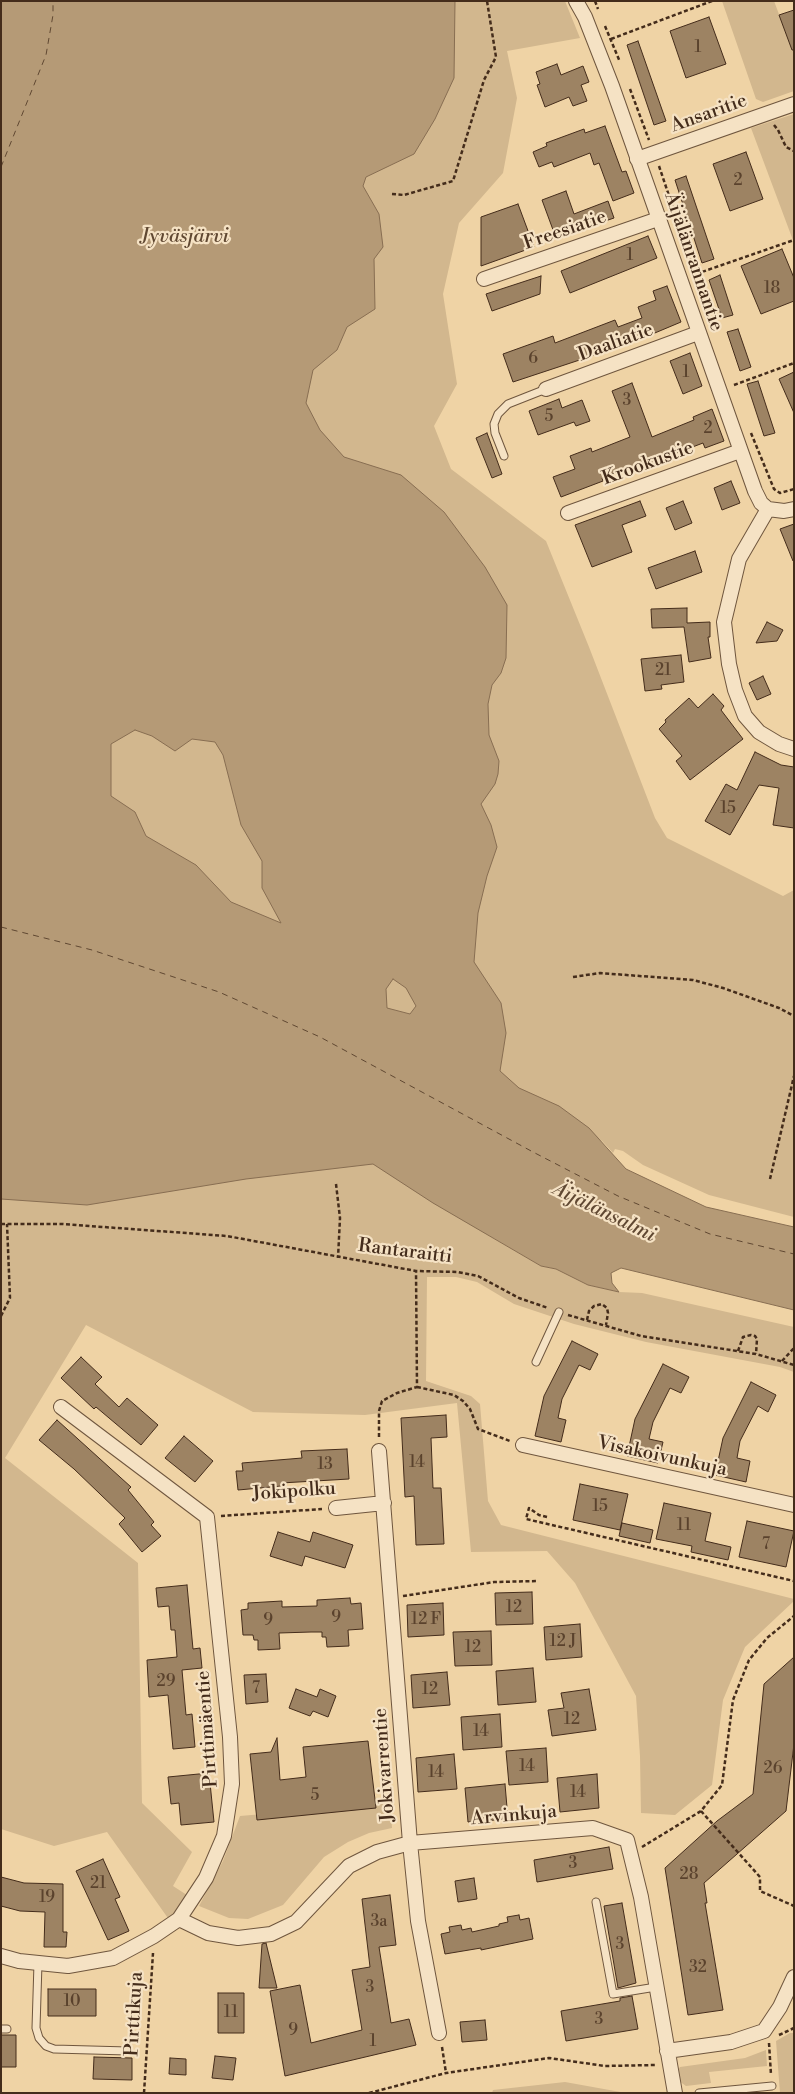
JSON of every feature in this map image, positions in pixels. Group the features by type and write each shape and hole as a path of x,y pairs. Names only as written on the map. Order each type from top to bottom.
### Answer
{"street":[{"name":"Äijälänrannantie","path":"576,1 585,17 612,86 755,491 761,503 768,509"},
{"name":"Ansaritie","path":"637,159 794,104"},
{"name":"Freesiatie","path":"484,279 658,219"},
{"name":"Daaliatie","path":"546,389 698,333"},
{"name":"Krookustie","path":"568,513 740,451"},
{"path":"794,509 784,511 768,509 739,559 724,622 729,664 735,690 745,716 759,732 779,744 794,749"},
{"path":"61,1407 208,1517"},
{"name":"Visakoivunkuja","path":"523,1445 794,1504"},
{"name":"Jokivarrentie","path":"379,1451 410,1843 418,1921 440,2033"},
{"name":"Jokipolku","path":"336,1508 384,1503"},
{"name":"Pirttimäentie","path":"1,1956 19,1961 68,1966 113,1958 154,1936 180,1919 206,1878 224,1836 232,1784 230,1738 208,1517"},
{"name":"Arvinkuja","path":"180,1919 208,1933 238,1938 271,1934 296,1922 349,1866 377,1852 410,1843 593,1828 627,1840 641,1897 666,2051 675,2093"},
{"path":"666,2051 731,2042 764,2031 780,2007 794,1977"}],"lane":[{"path":"504,456 495,433 494,424 498,414 508,404 546,389"},
{"path":"536,1362 559,1312"},
{"path":"596,1902 612,1994 656,1987"},
{"path":"38,1963 36,2028 39,2038 46,2046 54,2049 128,2051"},
{"path":"699,2093 772,2086"}],"path":[{"path":"392,194 404,195 453,181 484,80 496,57 487,1"},
{"path":"595,1 602,16"},
{"path":"611,39 712,1"},
{"path":"605,24 621,65"},
{"path":"628,83 655,153 699,284"},
{"path":"768,113 771,122 778,130 786,147 794,151"},
{"path":"696,275 794,240"},
{"path":"731,376 734,385 794,363"},
{"path":"750,429 774,489 780,493 794,489"},
{"path":"573,977 600,973 693,980 723,988 779,1008 794,1016"},
{"path":"770,1179 794,1076"},
{"path":"336,1184 340,1218 338,1258"},
{"name":"Rantaraitti","path":"1,1224 62,1224 228,1236 416,1271 458,1272 478,1276 519,1298 559,1312 641,1336 756,1354 794,1365"},
{"path":"1,1316 10,1298 7,1224"},
{"path":"416,1271 417,1388"},
{"path":"587,1320 589,1311 594,1306 602,1304 607,1308 608,1313 606,1326"},
{"path":"738,1351 743,1337 751,1335 757,1339 756,1354"},
{"path":"782,1361 794,1348"},
{"path":"379,1451 379,1411 382,1401 397,1393 417,1388 454,1395 470,1409 478,1429 523,1445"},
{"name":"Jokipolku","path":"208,1517 336,1508"},
{"path":"547,1517 539,1515 529,1508 526,1519 794,1581"},
{"path":"391,1597 494,1582 538,1581"},
{"path":"630,1854 701,1811 722,1785 733,1700 748,1660 767,1638 794,1616"},
{"path":"701,1811 760,1877 760,1891 794,1906"},
{"name":"Pirttikuja","path":"144,2093 154,1936"},
{"path":"776,2036 794,2028"},
{"path":"440,2033 446,2074"},
{"path":"769,2042 772,2086"},
{"path":"369,2093 446,2074 549,2058 605,2066 669,2065"}],"shaded area":[{"path":"291,1 565,1 580,38 507,51 517,98 503,173 459,223 443,294 457,384 434,426 451,469 546,541 655,818 667,838 783,896 794,890 794,1217 709,1195 643,1165 623,1151 615,1149 613,1153 602,1141 368,1008 91,824 80,633 284,496"},
{"path":"722,1 774,1 794,54 794,91 763,102 756,99"},
{"path":"794,114 794,243 751,128"},
{"path":"263,1088 502,1242 486,1234 541,1266 556,1269 588,1285 619,1292 642,1293 794,1327 794,1372 780,1367 646,1342 574,1324 514,1304 477,1282 456,1277 427,1277 426,1381 471,1396 480,1404 488,1501 501,1525 794,1599 794,1601 745,1647 723,1700 712,1785 675,1815 641,1813 636,1696 575,1583 547,1551 471,1552 457,1403 365,1415 253,1412 86,1325 5,1458 138,1563 142,1803 192,1852 173,1886 190,1897 170,1921 107,1832 54,1846 1,1829 1,1118 228,1106 269,1176 299,1173"},
{"path":"390,1803 392,1828 369,1833 348,1842 324,1857 283,1905 248,1919 229,1918 199,1906 223,1861 240,1816"},
{"path":"790,2033 794,2033 794,2093 780,2093 776,2041"},
{"path":"766,2050 767,2066 709,2072 711,2083 686,2086 679,2081 676,2073 680,2067 745,2058"},
{"path":"565,2082 626,2093 492,2093 493,2090"}],"water":[{"name":"Jyväsjärvi","path":"1,1 455,1 454,78 435,119 414,154 366,177 363,186 379,214 383,247 374,259 375,309 347,327 337,350 313,370 306,403 320,430 344,457 401,475 444,512 485,567 507,605 506,658 501,673 492,685 488,704 489,735 499,761 498,774 495,784 481,804 491,825 497,847 487,876 478,913 474,962 501,1003 506,1033 500,1071 519,1088 559,1106 589,1128 626,1169 706,1207 794,1227 794,1310 621,1268 611,1273 612,1283 619,1292 588,1285 556,1269 541,1266 433,1203 373,1164 246,1179 87,1205 1,1199","holes":["135,730 152,736 175,751 192,739 215,742 223,755 241,825 262,861 262,888 281,923 231,902 196,865 146,836 135,812 111,796 111,744","393,979 406,988 416,1006 410,1014 387,1008 386,989"]}],"building":[{"path":"794,10 794,50 792,50 779,15"},
{"path":"709,17 726,64 686,78 670,31"},
{"path":"638,41 666,121 654,125 627,45"},
{"path":"557,64 561,75 583,66 589,82 581,85 587,101 573,106 569,97 545,107 537,85 540,84 536,72"},
{"path":"605,126 622,172 626,171 634,193 613,201 599,163 594,165 590,153 554,167 552,162 539,167 533,152 547,146 546,143 584,129 585,133"},
{"path":"746,152 763,199 730,211 713,164"},
{"path":"686,176 714,259 702,263 675,180"},
{"path":"566,191 574,214 608,201 614,218 556,238 542,200"},
{"path":"518,204 534,247 481,266 481,217"},
{"path":"648,236 657,258 570,293 561,271"},
{"path":"782,249 794,278 794,301 761,314 741,266"},
{"path":"720,275 733,315 722,318 709,280"},
{"path":"541,276 540,294 492,311 486,294"},
{"path":"667,286 681,322 631,343 513,382 503,354 553,336 555,343 615,320 618,327 642,318 638,307 656,300 653,291"},
{"path":"738,329 751,367 740,371 727,332"},
{"path":"690,353 702,386 683,394 670,361"},
{"path":"794,372 794,413 779,379"},
{"path":"758,381 775,433 764,436 747,384"},
{"path":"632,383 652,437 694,420 693,417 712,409 724,441 705,448 703,443 661,459 663,464 644,471 642,467 629,472 628,468 602,478 603,481 561,497 553,477 575,469 570,456 591,448 592,452 630,437 612,391"},
{"path":"559,399 562,408 582,400 590,421 576,426 574,422 538,435 529,411"},
{"path":"487,433 502,474 492,478 476,438"},
{"path":"731,481 740,503 722,510 714,488"},
{"path":"640,501 646,516 622,525 632,552 592,567 575,525"},
{"path":"683,501 692,523 675,530 666,508"},
{"path":"794,524 794,561 793,561 780,529"},
{"path":"695,551 702,572 656,589 648,568"},
{"path":"687,608 687,623 710,622 710,637 708,637 711,658 689,662 684,627 652,628 651,609"},
{"path":"767,622 783,630 777,641 756,643"},
{"path":"681,655 684,682 661,685 662,689 645,691 641,659"},
{"path":"763,676 771,694 757,700 749,683"},
{"path":"713,694 724,706 721,710 743,739 690,780 676,761 682,756 659,729 666,722 665,720 689,698 698,708"},
{"path":"755,752 781,765 794,767 794,828 773,825 779,788 759,785 730,835 705,821 726,784 737,790"},
{"path":"572,1341 598,1354 590,1370 579,1365 562,1399 558,1418 566,1420 561,1442 535,1436 544,1396"},
{"path":"81,1357 102,1377 95,1384 119,1407 127,1398 158,1425 141,1445 96,1407 94,1409 61,1378"},
{"path":"663,1364 689,1377 681,1393 670,1388 653,1422 649,1439 663,1442 658,1463 627,1456 635,1419"},
{"path":"751,1382 776,1395 768,1412 758,1406 740,1441 737,1458 750,1461 746,1482 715,1475 723,1438"},
{"path":"446,1415 447,1437 431,1438 433,1488 441,1488 444,1544 416,1545 414,1496 405,1497 401,1418"},
{"path":"57,1420 131,1487 128,1490 154,1522 151,1525 161,1536 142,1552 119,1524 125,1518 74,1469 39,1440"},
{"path":"184,1436 213,1461 195,1482 165,1458"},
{"path":"347,1449 349,1479 281,1483 282,1486 238,1490 236,1471 243,1471 242,1463 302,1458 301,1451"},
{"path":"580,1484 628,1494 620,1530 573,1520"},
{"path":"664,1503 711,1513 705,1541 731,1547 728,1560 691,1552 692,1546 656,1539"},
{"path":"747,1521 794,1531 786,1567 739,1557"},
{"path":"622,1523 653,1530 650,1543 619,1536"},
{"path":"278,1532 310,1542 313,1532 353,1545 345,1568 305,1556 302,1566 270,1556"},
{"path":"187,1585 193,1649 200,1648 202,1668 182,1670 186,1715 192,1714 195,1747 173,1749 168,1695 149,1697 147,1660 177,1657 175,1630 171,1630 169,1606 158,1607 156,1588"},
{"path":"532,1592 533,1624 496,1625 495,1593"},
{"path":"350,1598 351,1604 361,1603 363,1629 348,1630 349,1646 327,1647 326,1637 322,1637 322,1632 279,1633 280,1649 258,1650 258,1640 254,1640 253,1635 243,1635 241,1610 248,1609 248,1603 282,1601 282,1607 317,1606 317,1600"},
{"path":"443,1603 444,1635 408,1637 407,1605"},
{"path":"580,1624 582,1657 546,1660 544,1627"},
{"path":"491,1631 492,1665 455,1666 453,1632"},
{"path":"794,1657 794,1744 786,1811 704,1883 707,1903 705,1903 723,2010 688,2015 665,1868 717,1821 753,1794 764,1684"},
{"path":"533,1668 536,1702 498,1705 496,1671"},
{"path":"447,1672 450,1705 413,1708 411,1675"},
{"path":"266,1674 268,1702 246,1704 244,1675"},
{"path":"296,1689 317,1697 320,1689 336,1696 328,1717 313,1711 310,1716 289,1708"},
{"path":"589,1689 596,1730 552,1736 548,1710 564,1708 561,1693"},
{"path":"500,1714 502,1747 463,1750 461,1717"},
{"path":"277,1738 280,1780 306,1777 303,1747 368,1741 376,1808 257,1820 250,1754 271,1752"},
{"path":"546,1748 548,1782 509,1785 506,1751"},
{"path":"454,1754 457,1789 418,1792 416,1758"},
{"path":"209,1773 214,1822 181,1825 179,1803 171,1804 168,1777"},
{"path":"597,1774 599,1808 560,1812 557,1778"},
{"path":"505,1784 508,1819 468,1822 465,1788"},
{"path":"609,1847 613,1869 537,1882 534,1860"},
{"path":"103,1859 120,1897 115,1899 129,1931 108,1940 76,1871"},
{"path":"1,1877 24,1883 63,1884 63,1932 67,1932 66,1947 44,1947 45,1912 20,1911 1,1906"},
{"path":"474,1878 477,1899 458,1902 455,1881"},
{"path":"390,1895 396,1945 379,1947 391,2023 409,2019 416,2045 285,2076 270,1991 300,1985 311,2043 362,2030 352,1970 370,1967 362,1899"},
{"path":"622,1903 636,1983 618,1988 604,1906"},
{"path":"519,1915 520,1920 529,1918 533,1939 481,1950 481,1948 445,1954 441,1934 450,1932 449,1927 461,1925 462,1930 471,1928 472,1932 499,1926 499,1924 508,1922 507,1917"},
{"path":"266,1943 277,1988 259,1988 262,1944"},
{"path":"48,1989 96,1989 96,2016 48,2016"},
{"path":"218,1993 244,1993 244,2033 218,2033"},
{"path":"632,1996 638,2029 566,2041 561,2011 620,2001 620,1998"},
{"path":"485,2020 487,2040 462,2042 460,2022"},
{"path":"1,2035 16,2035 16,2067 1,2067"},
{"path":"215,2056 236,2058 233,2080 212,2078"},
{"path":"94,2057 132,2058 132,2080 93,2079"},
{"path":"170,2058 186,2059 186,2075 169,2074"}],"ferry route":[{"path":"1,167 46,55 53,15 53,1"},
{"path":"1,927 92,950 219,992 320,1037 618,1196 710,1234 794,1254"}],"water label":[{"name":"Äijälänsalmi","path":"604,1213"}]}
